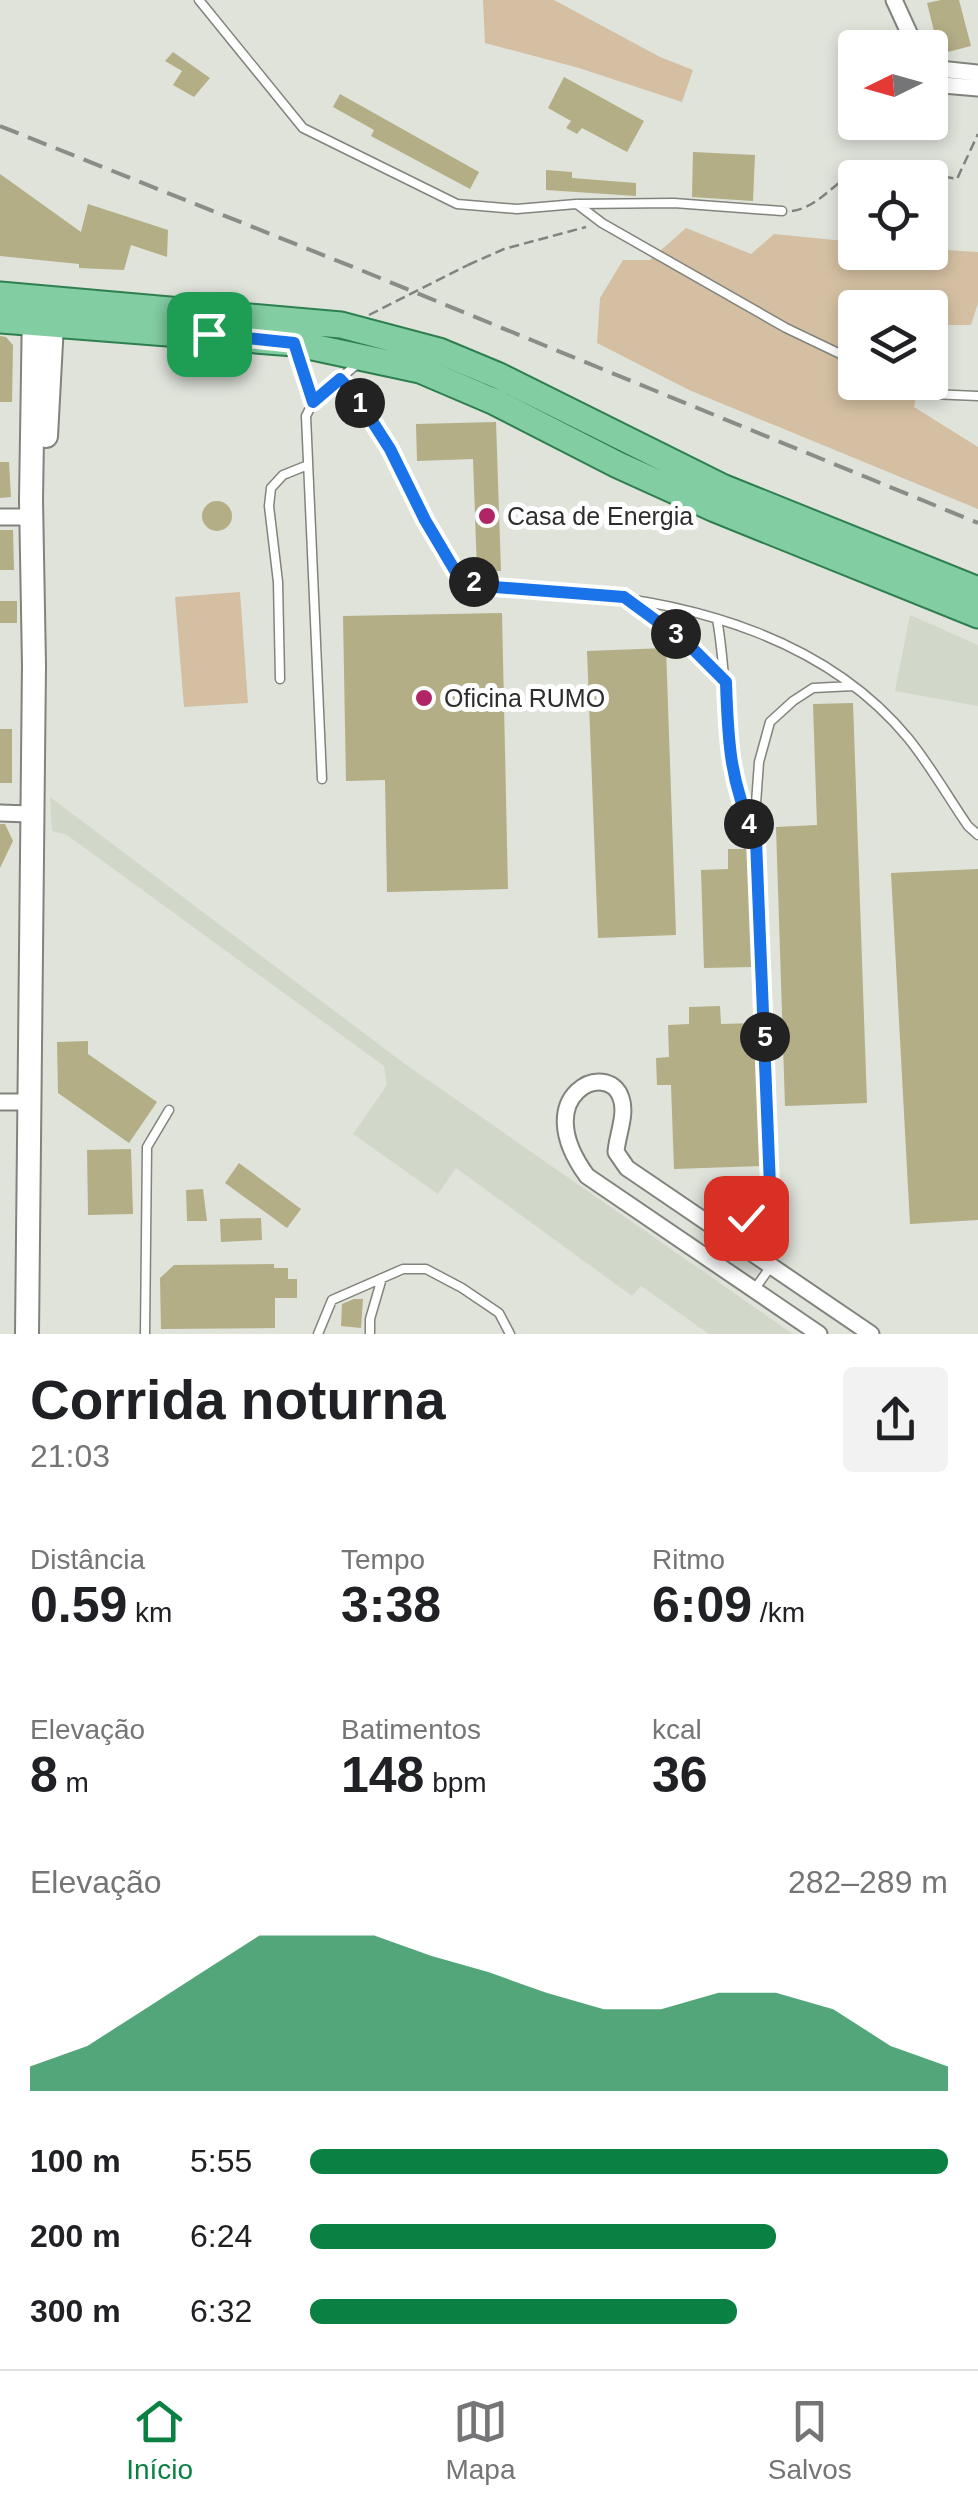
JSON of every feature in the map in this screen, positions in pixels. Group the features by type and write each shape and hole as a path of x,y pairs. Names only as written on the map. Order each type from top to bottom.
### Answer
{"main road":[{"path":"0,294 40,315 294,343 420,370 496,402 618,465 715,508 978,615"},
{"path":"0,320 40,315 341,324 439,352 515,384 722,487 978,590"}],"street":[{"path":"894,0 908,30"},
{"path":"948,70 978,72"},
{"path":"948,85 978,88"},
{"path":"27,1334 33,517 40,315"},
{"path":"0,517 33,517"},
{"path":"0,813 30,814"},
{"path":"818,1334 587,1176 572,1154 565,1130 567,1104 577,1089 594,1082 612,1086 621,1096 623,1112 616,1152 627,1168 871,1334"},
{"path":"0,1102 30,1102"}],"lane":[{"path":"199,0 303,128 457,204 517,209 674,203 782,211"},
{"path":"576,204 602,223 786,328 838,353"},
{"path":"294,343 313,402"},
{"path":"322,779 306,416 313,402 364,357"},
{"path":"340,379 356,396 390,449 457,574 482,586 624,597 682,607 777,639 853,686 907,737 978,835"},
{"path":"948,395 978,396"},
{"path":"280,679 271,488 283,475 308,465"},
{"path":"624,597 688,644 726,682"},
{"path":"716,618 726,682 728,756 739,803 756,840"},
{"path":"754,1290 771,1266 756,840 760,762 770,722 813,688 853,686"},
{"path":"145,1334 147,1148 169,1110"},
{"path":"710,1224 732,1224 746,1218 759,1208 770,1186"},
{"path":"318,1334 332,1300 404,1269 426,1269 462,1288 499,1313 510,1334"},
{"path":"370,1334 370,1318 382,1278"}],"path":[{"path":"782,211 810,206 859,170 884,167 956,179 978,134"},
{"path":"369,315 504,249 602,223"}],"shaded area":[{"path":"483,0 554,0 660,57 693,70 682,102 579,68 485,43"},
{"path":"686,228 751,254 774,234 838,240 838,270 948,270 948,250 978,252 978,303 971,325 948,325 948,290 838,290 838,400 915,400 914,407 978,447 978,509 689,390 597,343 600,298 623,260 650,260"},
{"path":"240,592 248,703 184,707 175,597"},
{"path":"910,615 978,645 978,706 895,691"},
{"path":"50,797 405,1064 793,1334 709,1334 641,1286 632,1296 456,1168 438,1194 353,1134 387,1085 384,1066 67,835 52,831"}],"building":[{"path":"959,0 971,46 948,52 948,30 934,30 927,3"},
{"path":"173,52 210,78 194,97 173,85 182,71 165,61"},
{"path":"564,77 644,121 627,152 582,128 577,134 566,128 571,121 548,108"},
{"path":"340,94 479,172 470,189 371,136 374,130 333,107"},
{"path":"693,152 755,155 753,201 692,197"},
{"path":"546,170 572,172 572,178 636,183 636,196 546,190"},
{"path":"0,174 81,232 88,204 168,230 167,257 131,245 124,270 79,268 79,264 0,256"},
{"path":"0,336 13,345 12,402 0,402"},
{"name":"Casa de Energia","path":"496,422 501,571 477,571 473,459 417,461 416,424"},
{"path":"0,462 9,462 11,497 0,498"},
{"path":"217,501 228,505 232,516 228,527 217,531 206,527 202,516 206,505"},
{"path":"0,530 13,530 14,570 0,570"},
{"path":"0,601 17,601 17,623 0,623"},
{"name":"Oficina RUMO","path":"502,613 508,889 387,892 385,780 346,781 343,616"},
{"name":"Oficina RUMO","path":"666,648 676,935 598,938 587,651"},
{"path":"853,703 867,1103 785,1106 776,827 817,825 813,704"},
{"path":"0,729 12,729 12,783 0,783"},
{"path":"0,824 5,824 13,841 0,868"},
{"path":"728,849 749,849 752,967 704,968 701,870 728,869"},
{"path":"978,869 978,1220 910,1224 891,873"},
{"path":"720,1006 721,1024 756,1023 762,1166 674,1169 671,1085 657,1085 656,1058 669,1057 668,1025 689,1024 689,1007"},
{"path":"88,1041 88,1054 157,1102 129,1143 58,1093 57,1042"},
{"path":"131,1149 133,1214 88,1215 87,1150"},
{"path":"239,1163 301,1209 287,1228 225,1183"},
{"path":"203,1189 207,1221 187,1221 186,1190"},
{"path":"261,1218 262,1240 221,1242 220,1219"},
{"path":"274,1264 274,1268 288,1268 288,1279 297,1279 297,1298 275,1298 275,1328 161,1329 160,1278 174,1265"},
{"path":"363,1299 361,1328 341,1326 342,1304"}],"railway":[{"path":"0,126 978,523"}],"place":[{"name":"Casa de Energia","path":"487,516"},
{"name":"Oficina RUMO","path":"424,698"}],"route":[{"path":"209,334 294,343 313,402 340,379 356,396 390,449 457,574 482,586 624,597 688,644 726,682 728,756 739,803 756,840 768,1115 770,1186 759,1208 746,1218"}]}
